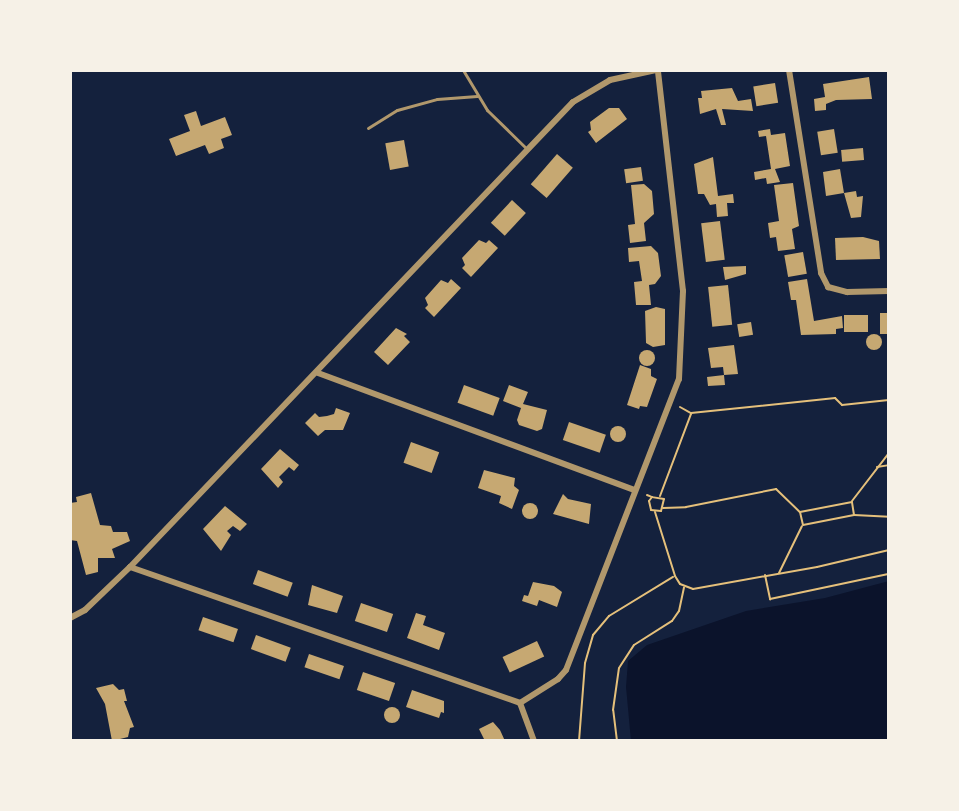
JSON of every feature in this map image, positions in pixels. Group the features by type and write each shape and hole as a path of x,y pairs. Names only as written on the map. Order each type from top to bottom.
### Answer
{"street":[{"path":"70,618 85,610 130,567 573,102 610,80 657,70 683,291 679,379 566,670 558,679 520,703"},
{"path":"789,70 821,273 828,287 847,292 889,291"},
{"path":"318,373 634,490"},
{"path":"130,567 520,703"},
{"path":"520,703 534,741"}],"lane":[{"path":"463,70 487,110 529,151"},
{"path":"368,128 397,110 437,99 477,96"}],"path":[{"path":"672,402 691,413 835,398 842,405 889,400"},
{"path":"660,496 691,413"},
{"path":"800,512 852,502 889,453"},
{"path":"876,468 889,465"},
{"path":"655,512 663,508 669,510 776,489 800,512 803,525 797,543 779,573"},
{"path":"634,490 652,497 660,496"},
{"path":"660,496 664,499 663,508"},
{"path":"652,497 649,505 655,512 675,576 685,587 693,589 889,550"},
{"path":"852,502 854,515"},
{"path":"803,525 854,515 889,517"},
{"path":"765,575 770,599 889,574"},
{"path":"579,741 585,663 593,635 609,616 675,576"},
{"path":"617,741 613,710 619,668 634,645 672,621 679,611 685,587"}],"water":[{"path":"889,581 889,741 631,741 626,687 628,661 647,645 746,611 825,598"}],"building":[{"path":"869,77 872,99 836,100 826,104 826,110 815,111 814,99 825,97 823,84"},
{"path":"775,83 778,103 756,106 753,86"},
{"path":"732,88 738,101 751,99 753,111 722,109 726,125 721,125 716,109 700,114 698,98 702,98 701,91"},
{"path":"609,108 619,108 627,119 596,143 588,132 591,130 590,122"},
{"path":"196,111 201,126 225,117 232,135 221,139 224,148 209,154 205,145 176,156 169,139 190,131 184,115"},
{"path":"770,129 771,135 785,133 790,166 775,169 780,182 767,184 766,178 755,180 754,172 771,169 766,136 759,137 758,131"},
{"path":"834,129 838,153 821,155 817,132"},
{"path":"404,140 409,167 390,170 385,143"},
{"path":"863,148 864,160 842,162 841,150"},
{"path":"557,154 573,168 547,198 531,184"},
{"path":"713,157 718,196 733,194 734,203 727,203 728,216 717,217 716,204 710,205 704,194 698,194 694,164"},
{"path":"641,167 643,181 626,183 624,169"},
{"path":"840,169 844,193 826,196 823,172"},
{"path":"793,183 799,226 792,229 795,249 778,251 776,237 770,238 768,223 779,221 774,185"},
{"path":"644,184 652,191 654,214 644,223 646,241 630,243 628,225 635,224 631,185"},
{"path":"856,191 857,197 863,196 861,217 851,218 844,193"},
{"path":"512,200 526,213 505,236 491,223"},
{"path":"720,221 725,260 706,262 701,223"},
{"path":"863,237 879,241 880,259 836,260 835,238"},
{"path":"479,240 486,243 489,240 498,248 471,277 462,268 465,265 462,258"},
{"path":"651,246 658,253 661,276 655,284 649,285 651,305 636,305 634,282 642,281 639,261 629,262 628,248"},
{"path":"803,252 807,274 788,277 784,255"},
{"path":"746,266 746,274 725,280 723,267"},
{"path":"451,279 461,288 434,317 425,308 428,305 425,298 441,280 448,283"},
{"path":"807,279 814,321 842,316 843,328 836,329 836,334 801,335 796,300 791,300 788,282"},
{"path":"728,285 732,325 712,327 708,287"},
{"path":"656,307 665,309 665,345 653,347 646,343 645,311"},
{"path":"880,313 889,313 889,334 880,334"},
{"path":"844,315 868,315 868,332 844,332"},
{"path":"751,322 753,335 739,337 737,324"},
{"path":"396,328 407,334 404,336 410,342 388,365 374,352"},
{"path":"874,334 882,342 874,350 866,342"},
{"path":"734,345 738,374 724,375 723,367 711,368 708,348"},
{"path":"644,350 650,350 655,358 653,364 644,366 639,361 639,355"},
{"path":"640,365 651,369 651,376 657,379 647,407 640,406 639,409 627,405"},
{"path":"724,375 725,385 708,386 707,377"},
{"path":"464,385 500,398 493,416 458,403"},
{"path":"509,385 528,392 523,404 547,410 542,429 537,431 519,425 517,420 521,408 503,401"},
{"path":"336,408 350,413 343,430 325,430 318,436 305,423 315,413 319,417 327,416 334,414"},
{"path":"569,422 606,435 600,453 563,440"},
{"path":"615,426 621,426 626,434 624,440 615,442 610,437 610,431"},
{"path":"411,442 439,452 432,473 403,463"},
{"path":"280,449 299,465 294,471 289,467 279,477 283,482 278,488 261,469"},
{"path":"484,470 515,478 514,486 519,490 512,509 499,503 501,496 478,488"},
{"path":"91,493 100,525 111,526 113,532 127,532 130,541 112,549 115,558 98,558 98,572 86,575 77,541 70,540 70,503 77,502 76,497"},
{"path":"563,494 568,499 591,504 589,524 553,514"},
{"path":"530,503 536,505 536,517 530,519 524,517 522,511 524,505"},
{"path":"225,506 247,524 240,531 233,526 227,531 231,535 221,551 203,529"},
{"path":"258,570 293,583 288,597 253,584"},
{"path":"533,582 554,586 562,592 557,607 539,600 537,606 522,601 524,595 528,596"},
{"path":"312,585 343,596 337,613 308,605"},
{"path":"361,603 393,614 387,632 355,621"},
{"path":"416,613 426,616 423,625 445,633 439,650 407,638"},
{"path":"203,617 238,629 233,642 198,630"},
{"path":"256,635 291,648 286,662 251,649"},
{"path":"537,641 544,656 510,672 503,657"},
{"path":"309,654 344,666 339,679 304,667"},
{"path":"363,672 395,683 389,701 357,690"},
{"path":"113,684 119,690 124,689 127,701 124,701 134,727 130,728 128,737 112,741 105,704 96,688"},
{"path":"412,690 444,701 444,713 441,712 439,718 406,707"},
{"path":"389,707 395,707 400,715 398,721 389,723 384,718 384,712"},
{"path":"493,722 505,741 485,741 479,729"}]}
